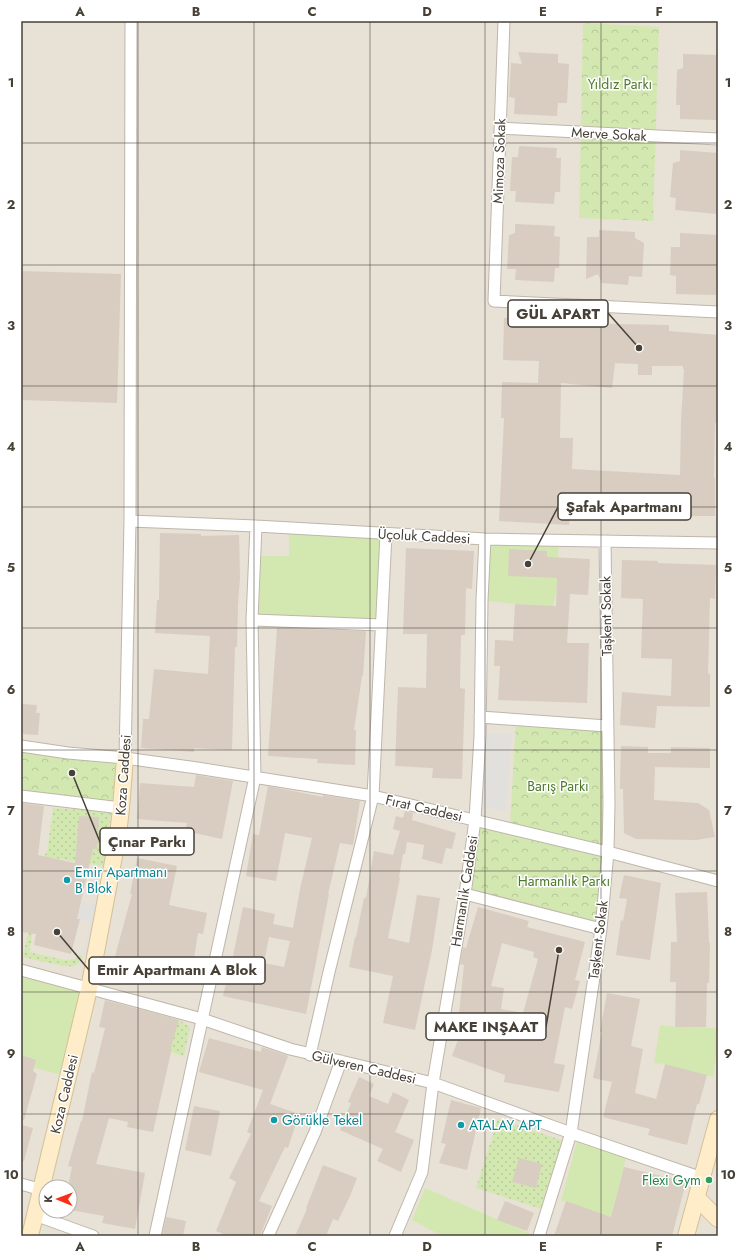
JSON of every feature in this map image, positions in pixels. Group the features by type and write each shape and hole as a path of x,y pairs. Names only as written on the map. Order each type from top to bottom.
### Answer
{"street":[{"name":"Koza Caddesi","path":"45,1179 89,989 118,835 125,758 130,521 131,21"},
{"name":"Mimoza Sokak","path":"504,21 494,301 718,312"},
{"name":"Merve Sokak","path":"500,128 718,139"},
{"name":"Üçoluk Caddesi","path":"130,521 256,526 485,539 718,543"},
{"path":"155,1236 255,777 252,620 256,526"},
{"path":"310,1055 373,796 386,534"},
{"name":"Harmanlık Caddesi","path":"395,1236 422,1172 433,1083 465,894 475,820 480,717 482,600 485,539"},
{"name":"Taşkent Sokak","path":"539,1236 571,1133 601,929 608,852 608,726 605,541"},
{"path":"252,620 381,626"},
{"path":"480,717 608,726"},
{"name":"Fırat Caddesi","path":"21,746 68,753 125,758 373,796 608,852 718,881"},
{"path":"21,796 121,808"},
{"path":"465,894 601,929"},
{"name":"Gülveren Caddesi","path":"21,970 202,1019 310,1055 433,1083 702,1178"},
{"path":"268,1236 315,1132 341,1061"},
{"path":"686,1236 718,1119"},
{"path":"21,1184 38,1189"},
{"path":"697,1198 718,1219"},
{"name":"Koza Caddesi","path":"30,1236 38,1204"},
{"path":"35,1215 93,1236"}],"shaded area":[{"path":"21,21 718,21 718,1236 21,1236"},
{"path":"487,733 512,733 506,811 481,807"},
{"path":"101,879 109,880 95,956 83,957 91,922 41,911 45,893 95,904"}],"green space":[{"name":"Yıldız Parkı","path":"583,23 659,27 653,221 579,218"},
{"path":"289,528 386,534 381,625 252,620 255,556 289,556"},
{"path":"485,539 559,540 556,593 553,606 515,604 482,600"},
{"name":"Barış Parkı","path":"516,722 603,728 605,848 510,824"},
{"path":"21,748 124,759 120,806 21,795"},
{"path":"53,808 111,812 103,866 48,857 29,952 64,960 75,959 80,955 83,957 74,966 57,965 23,957 45,853 47,854"},
{"name":"Harmanlık Parkı","path":"477,824 605,855 598,926 468,892"},
{"path":"21,970 89,989 68,1077 21,1064"},
{"path":"144,1010 179,1020 190,1027 184,1056 138,1044"},
{"path":"660,1025 718,1029 718,1044 713,1077 665,1064 654,1063"},
{"path":"498,1119 564,1141 542,1209 476,1188"},
{"path":"577,1141 626,1158 611,1217 566,1201 561,1201"},
{"path":"425,1188 533,1236 442,1236 412,1220"}],"building":[{"path":"518,52 558,54 558,63 569,64 567,103 558,103 557,116 514,114 515,98 509,97 511,63 522,64"},
{"path":"683,54 718,55 718,120 680,119 680,105 676,105 677,70 683,68"},
{"path":"519,146 557,148 556,158 561,158 560,192 555,192 554,204 515,202 516,191 510,191 512,157 518,157"},
{"path":"680,150 718,153 717,214 675,210 676,198 670,197 673,163 680,161"},
{"path":"515,224 555,226 554,236 560,237 559,268 555,268 554,282 515,280 516,269 507,269 509,235 515,233"},
{"path":"599,230 635,232 635,238 644,243 642,277 629,276 628,285 602,283 598,274 586,279 587,237 599,237"},
{"path":"680,233 718,235 718,282 716,282 716,295 676,294 676,276 670,275 671,247 680,247"},
{"path":"21,271 121,274 117,403 21,400"},
{"path":"504,318 529,318 529,322 580,325 580,322 669,325 669,331 718,335 718,395 715,423 714,478 715,516 679,517 643,515 643,517 570,513 569,525 499,521 504,418 501,418 502,382 538,383 539,361 503,360","holes":["615,363 638,364 638,375 652,375 652,366 683,366 680,475 572,469 573,438 560,438 561,383 612,388"]},
{"path":"160,533 201,534 201,536 239,535 240,577 237,647 235,647 232,750 194,748 194,752 141,748 143,719 149,719 154,669 208,674 210,636 155,633 157,600 159,600"},
{"path":"406,548 474,551 472,589 466,588 465,635 461,635 460,688 465,689 462,779 432,778 433,768 395,766 398,687 426,688 427,634 403,634"},
{"path":"509,549 547,551 547,557 590,559 588,595 570,594 567,643 589,643 587,703 498,700 500,666 494,666 495,640 513,641 515,604 556,606 557,578 508,576"},
{"path":"622,560 716,565 715,599 710,598 708,674 710,674 710,707 657,706 655,728 620,725 622,692 671,696 672,659 641,658 643,599 621,598"},
{"path":"277,628 366,631 363,676 354,730 356,730 355,765 317,763 318,759 268,756"},
{"path":"21,704 37,705 36,713 40,713 38,735 23,734 23,732 21,732"},
{"path":"621,746 648,747 648,753 671,753 671,747 710,748 710,768 655,767 654,800 698,803 709,810 715,837 696,840 636,839 624,833 623,789 620,789"},
{"path":"196,775 233,781 222,839 185,831 187,823 137,819 140,783 194,787"},
{"path":"268,786 323,797 323,795 360,801 353,845 340,843 328,894 306,1014 223,996 243,907 275,914 273,924 293,928 300,889 312,838 285,833 276,881 246,876 253,834 259,835","holes":["269,937 290,941 284,967 264,963"]},
{"path":"21,803 44,806 38,855 75,863 79,816 99,817 97,849 93,849 77,919 80,919 71,954 34,945 36,934 21,932"},
{"path":"405,811 413,813 412,820 456,833 452,849 446,848 442,864 422,859 424,845 407,842 405,854 403,854 400,878 388,938 409,943 417,895 440,898 432,950 415,1030 383,1023 393,976 349,967 364,898 366,898 374,851 393,855 400,831 393,829 396,816 403,818"},
{"path":"137,858 177,866 169,905 207,913 203,934 198,933 191,978 144,971 143,975 116,968 117,961 114,960 132,894 130,894"},
{"path":"624,875 661,883 650,960 616,955 621,920 623,921 627,899 619,898"},
{"path":"707,892 710,943 706,1027 675,1027 676,982 670,982 671,942 677,942 675,893"},
{"path":"478,907 529,921 527,927 585,942 575,980 580,981 572,1009 565,1007 554,1063 565,1065 559,1092 504,1082 505,1075 452,1056 464,1023 458,1023 464,965 460,964 463,947 466,948","holes":["502,943 534,952 533,957 538,959 523,1013 501,1009 504,988 491,986"]},
{"path":"607,993 640,999 631,1046 643,1049 635,1093 656,1099 665,1064 707,1075 699,1104 697,1104 687,1145 648,1135 650,1129 603,1117 612,1082 593,1078 602,1032 600,1032"},
{"path":"105,1000 179,1020 170,1051 153,1132 127,1127 128,1122 109,1118 96,1164 145,1173 135,1229 102,1223 104,1216 78,1211 78,1179 70,1179 72,1167 68,1166 82,1121 92,1072 94,1073 105,1028 99,1027"},
{"path":"209,1038 261,1052 262,1047 288,1056 270,1104 299,1114 288,1148 285,1147 259,1201 272,1206 260,1236 228,1236 216,1231 236,1182 229,1178 251,1134 247,1132 263,1090 199,1072"},
{"path":"21,1055 36,1060 33,1071 37,1074 24,1120 21,1120"},
{"path":"359,1077 374,1084 369,1096 388,1104 393,1092 409,1100 395,1132 414,1140 401,1172 377,1161 383,1149 340,1130 351,1103 348,1102"},
{"name":"ATALAY APT","path":"451,1100 481,1108 467,1170 439,1163 446,1144 441,1143"},
{"path":"194,1106 220,1111 211,1156 185,1150"},
{"path":"21,1125 33,1128 24,1161 21,1160"},
{"path":"519,1158 542,1164 536,1188 512,1182"},
{"path":"323,1165 357,1178 350,1196 338,1221 333,1219 326,1236 295,1236 307,1209 306,1208"},
{"path":"624,1167 686,1182 672,1236 554,1236 566,1201 611,1217"},
{"path":"505,1201 534,1213 527,1231 497,1220"},
{"path":"166,1217 186,1221 183,1236 162,1236"}],"place":[{"name":"GÜL APART","path":"639,348"},
{"name":"Şafak Apartmanı","path":"528,564"},
{"name":"Çınar Parkı","path":"72,773"},
{"name":"Emir Apartmanı B Blok","path":"67,880"},
{"name":"Emir Apartmanı A Blok","path":"57,932"},
{"name":"MAKE INŞAAT","path":"559,950"},
{"name":"Görükle Tekel","path":"274,1120"},
{"name":"ATALAY APT","path":"461,1125"},
{"name":"Flexi Gym","path":"709,1180"}]}
